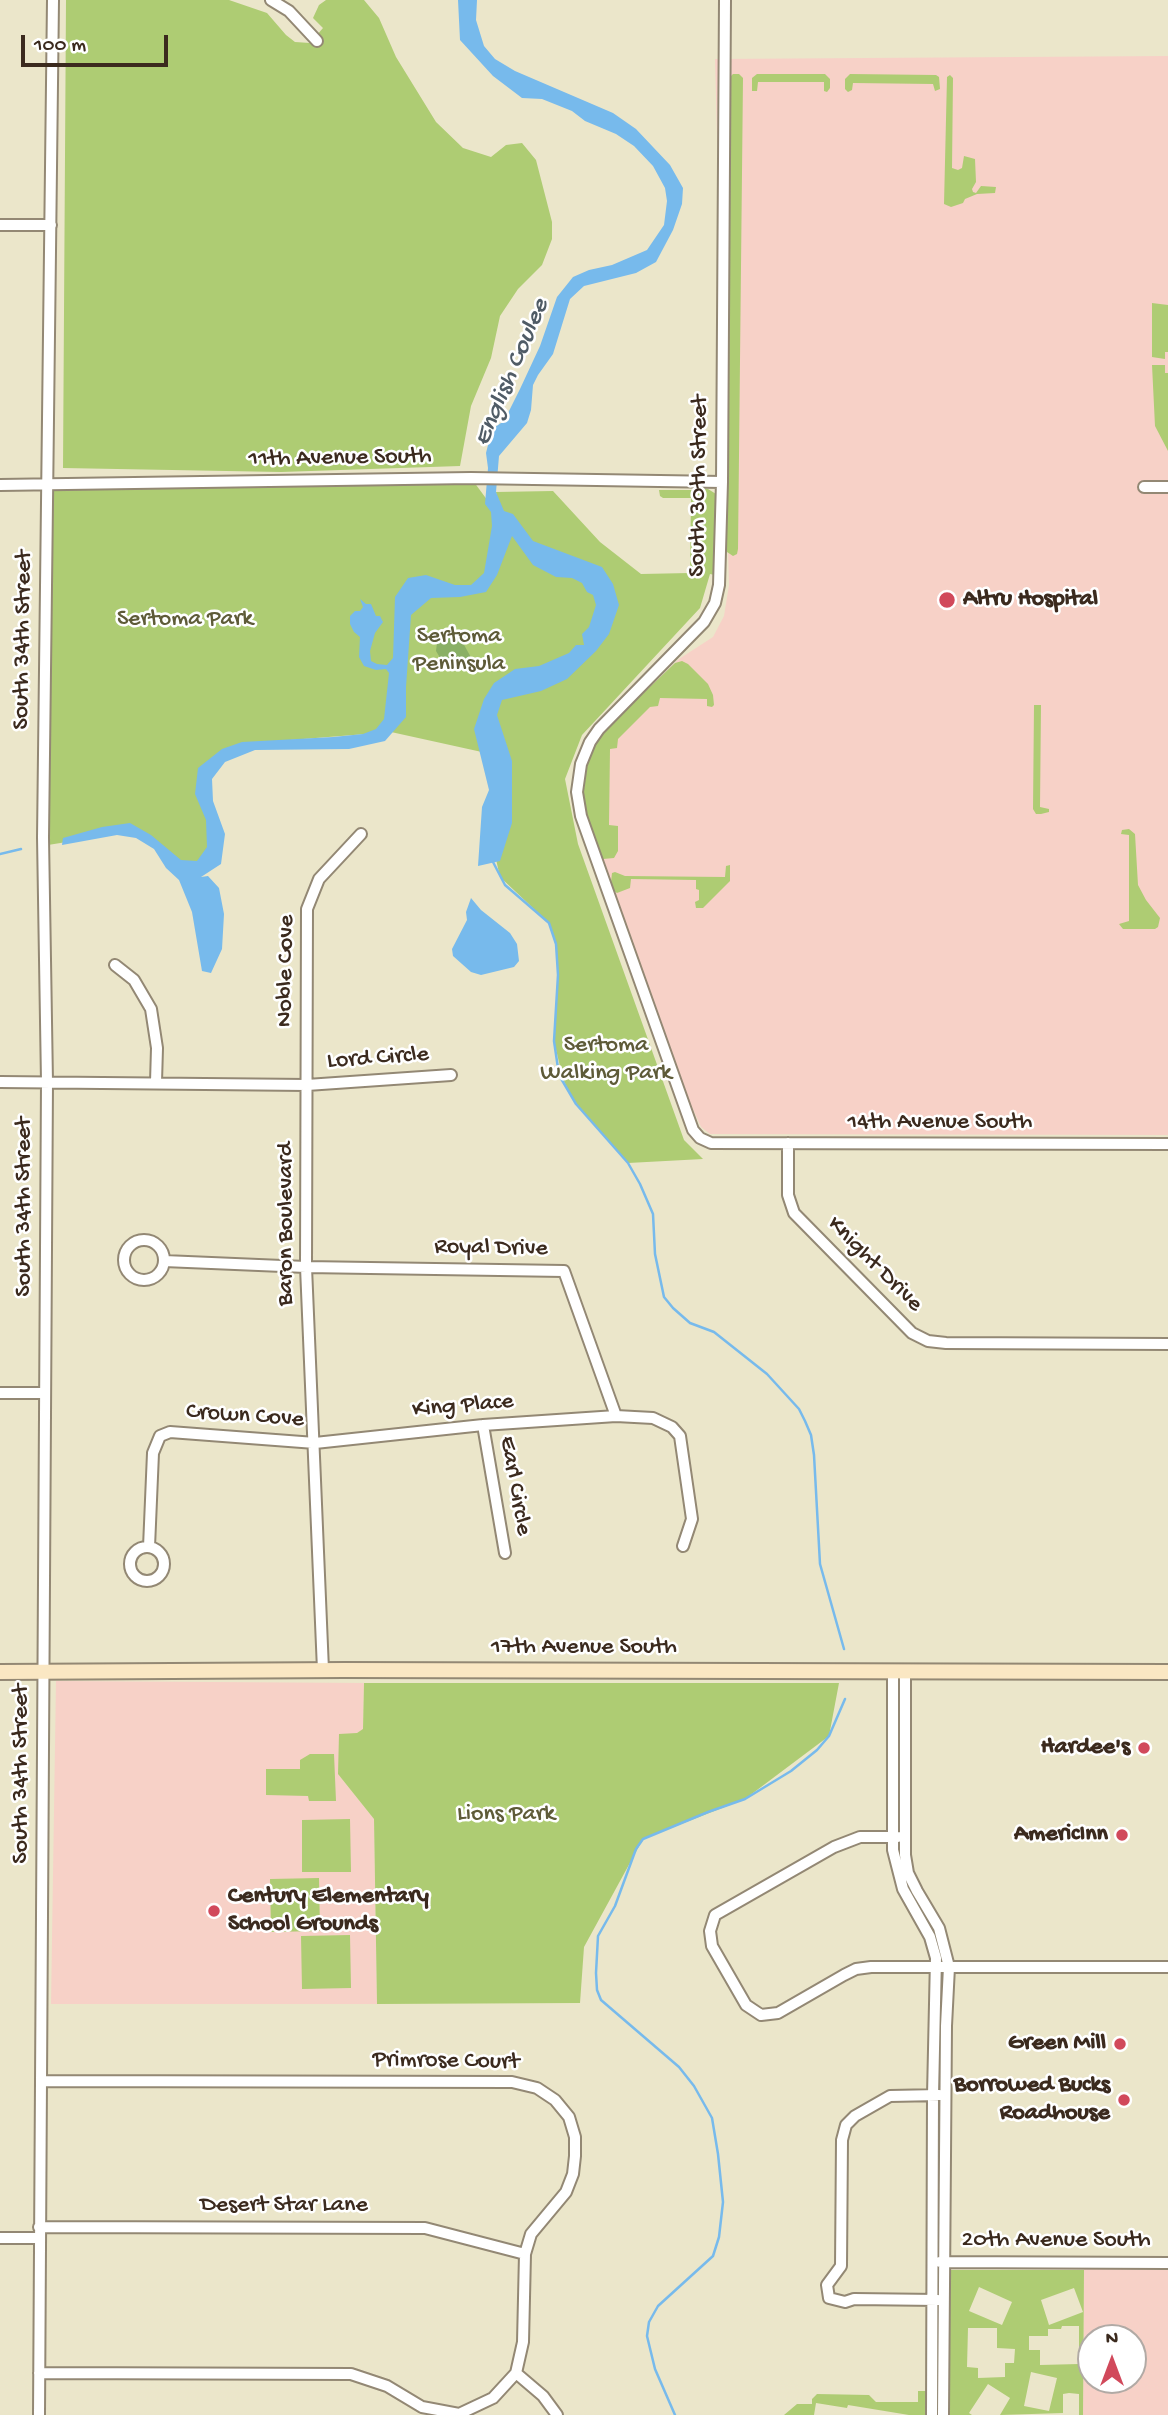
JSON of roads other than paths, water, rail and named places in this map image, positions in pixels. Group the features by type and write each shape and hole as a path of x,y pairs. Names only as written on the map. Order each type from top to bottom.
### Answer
{"street":[{"name":"South 34th Street","path":"38,2415 47,1082 43,836 53,0"},
{"path":"271,0 289,11 317,41"},
{"name":"South 30th Street","path":"711,1143 700,1138 693,1130 581,816 576,792 581,764 599,729 681,648 704,622 717,596 721,573 725,0"},
{"path":"0,225 51,225"},
{"name":"11th Avenue South","path":"0,485 476,478 722,482"},
{"path":"1144,487 1168,487"},
{"name":"Noble Cove","path":"307,1085 307,909 319,879 361,834"},
{"path":"115,965 134,981 151,1009 157,1048 156,1082"},
{"name":"Lord Circle","path":"307,1085 451,1075"},
{"path":"0,1082 307,1085"},
{"name":"Baron Boulevard","path":"307,1085 306,1267 323,1670"},
{"name":"14th Avenue South","path":"711,1143 1168,1144"},
{"name":"Knight Drive","path":"788,1143 788,1195 794,1213 912,1333 928,1341 946,1343 1168,1344"},
{"path":"164,1261 306,1267"},
{"name":"Royal Drive","path":"306,1267 564,1271 616,1416"},
{"path":"0,1393 45,1393"},
{"name":"King Place","path":"314,1443 483,1425 616,1416 653,1418 672,1427 680,1436 692,1520 683,1546"},
{"name":"Earl Circle","path":"483,1425 505,1553"},
{"name":"Crown Cove","path":"149,1547 153,1453 160,1436 170,1432 314,1443"},
{"name":"17th Avenue South","path":"0,1672 1168,1672"},
{"path":"899,1672 898,1876 907,1899 935,1947 931,2300 937,2386 943,2415"},
{"path":"898,1837 860,1837 834,1847 715,1915 710,1931 712,1946 746,2005 761,2015 778,2013 856,1969 871,1967 1168,1967"},
{"path":"898,1837 908,1873 939,1928 949,1967 944,2300 932,2415"},
{"name":"Primrose Court","path":"41,2081 512,2082 530,2085 555,2100 569,2117 575,2137 573,2174 566,2192 531,2234 525,2255 523,2342 516,2373"},
{"path":"944,2300 854,2299 845,2302 829,2298 827,2285 841,2266 842,2140 846,2125 855,2116 890,2096 945,2095"},
{"name":"Desert Star Lane","path":"39,2232 425,2228 525,2255"},
{"path":"0,2238 39,2232"},
{"name":"20th Avenue South","path":"932,2262 1168,2263"},
{"path":"38,2373 351,2374 387,2386 422,2407 459,2414 493,2398 516,2373 543,2396 557,2415"}],"water":[{"path":"458,0 477,0 476,20 484,46 495,59 515,71 613,113 636,129 670,165 683,188 682,204 673,230 656,262 636,273 584,286 570,299 553,354 533,385 527,423 499,456 496,492 504,511 513,514 533,541 602,567 613,584 619,605 609,634 567,679 541,691 502,700 497,715 512,761 512,823 500,861 478,866 482,807 489,790 474,729 484,699 494,683 515,669 539,666 569,653 576,645 584,645 582,634 589,627 596,605 593,595 587,592 582,583 572,578 556,577 533,565 512,536 497,575 486,592 460,597 431,598 411,615 406,717 385,741 349,749 255,750 225,762 212,779 213,801 225,834 221,864 201,877 208,876 219,888 224,914 222,949 211,973 202,971 192,912 179,880 166,868 154,849 136,838 117,835 62,845 63,838 102,827 130,823 151,835 181,860 197,861 207,847 206,820 195,794 198,768 222,749 242,742 333,737 363,734 376,729 384,719 389,673 386,669 376,670 364,666 359,657 360,637 350,624 350,616 363,607 360,599 371,604 376,616 380,616 383,622 375,633 370,651 371,661 387,665 393,658 395,597 408,578 426,575 455,585 471,585 484,573 492,526 491,512 485,504 488,468 486,453 492,429 504,421 520,389 540,346 557,297 573,277 647,250 664,225 667,201 665,188 653,166 634,146 616,134 542,99 522,98 493,76 460,40"},
{"path":"471,898 481,910 510,933 517,944 519,961 514,967 481,975 471,972 453,956 452,949 467,920 466,912"}],"waterway":[{"name":"English Coulee","path":"0,854 21,849"},
{"path":"493,862 505,885 549,923 556,944 558,975 554,1041 559,1075 576,1104 628,1163 640,1184 653,1214 655,1254 664,1297 690,1323 714,1332 767,1374 799,1409 805,1421 811,1435 814,1455 820,1564 844,1649"},
{"path":"675,2415 655,2369 647,2336 649,2322 658,2306 713,2256 719,2237 723,2202 718,2154 712,2118 694,2086 679,2067 601,2000 597,1990 596,1973 598,1936 615,1906 636,1849 643,1839 745,1799 791,1771 817,1750 829,1736 845,1699"}],"place":[{"name":"Altru Hospital","path":"947,600"},
{"name":"Hardee's","path":"1144,1748"},
{"name":"AmericInn","path":"1122,1835"},
{"name":"Century Elementary School Grounds","path":"214,1911"},
{"name":"Green Mill","path":"1120,2044"},
{"name":"Borrowed Bucks Roadhouse","path":"1124,2100"}],"park label":[{"name":"Sertoma Park","path":"185,620"},
{"name":"Sertoma Peninsula","path":"459,651"},
{"name":"Sertoma Walking Park","path":"606,1060"},
{"name":"Lions Park","path":"506,1815"}]}
